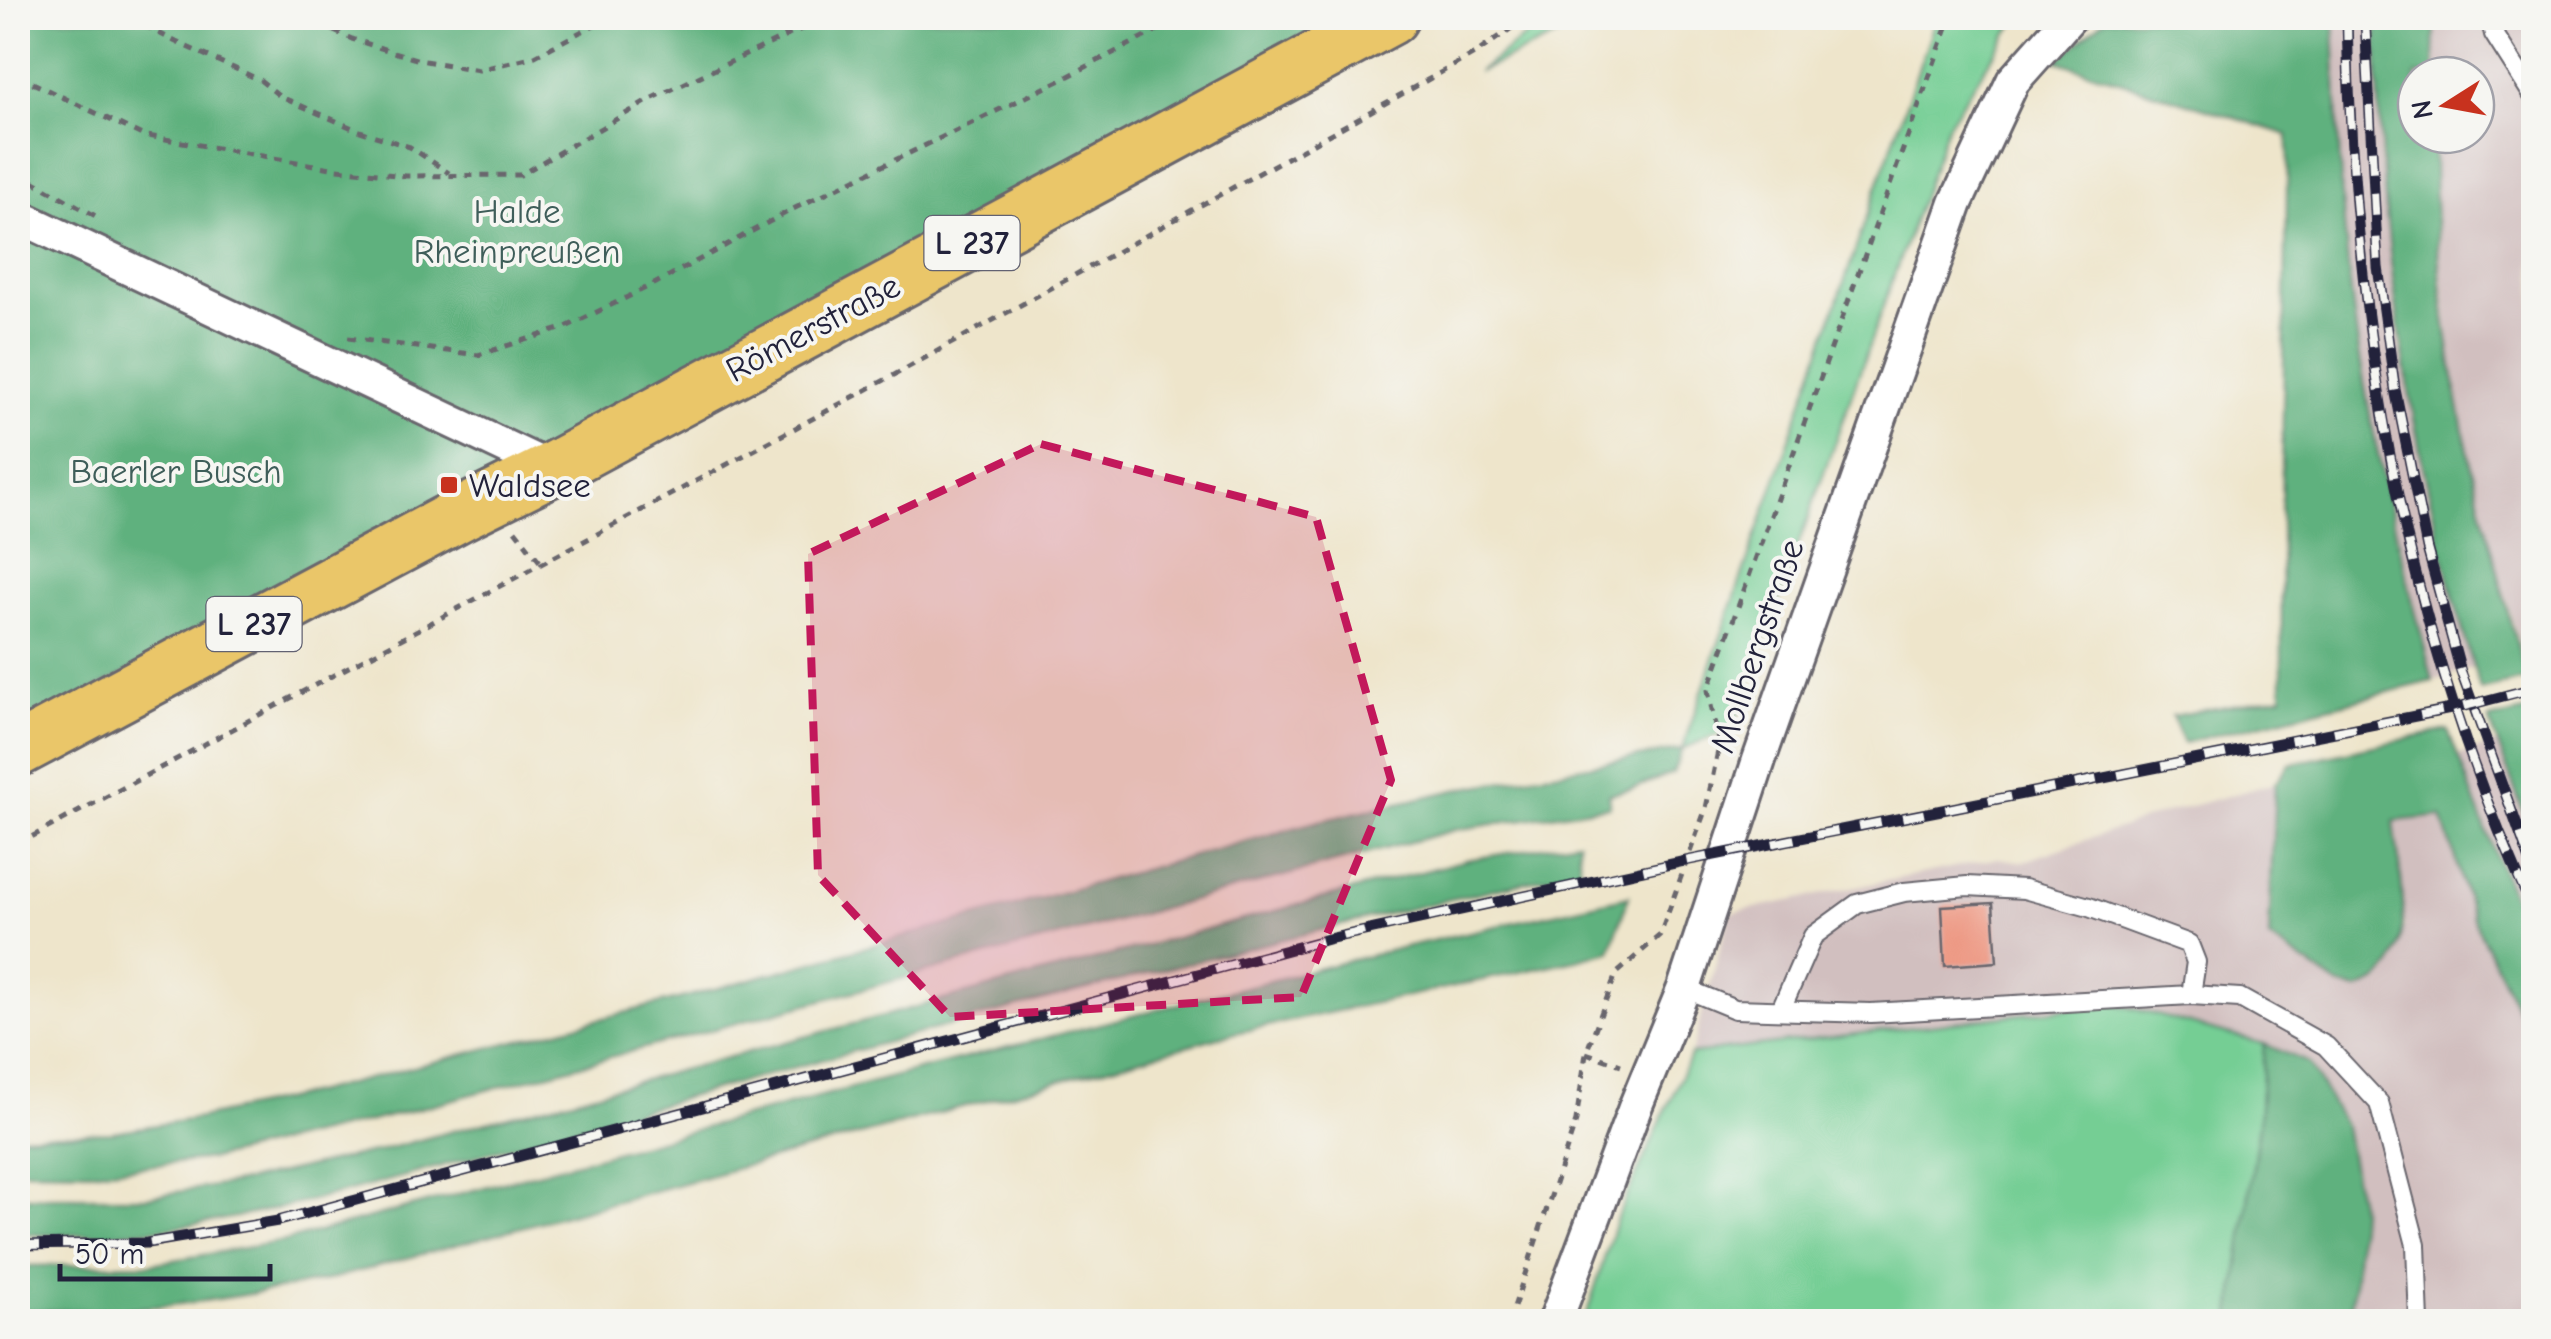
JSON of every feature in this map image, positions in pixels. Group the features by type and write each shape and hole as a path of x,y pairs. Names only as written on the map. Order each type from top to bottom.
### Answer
{"main road":[{"name":"Römerstraße","path":"18,750 460,514 552,469 1392,18"}],"street":[{"name":"Mollbergstraße","path":"1556,1322 1684,988 1759,760 1956,204 2013,80 2069,18"},
{"path":"18,216 552,469"}],"lane":[{"path":"2490,18 2494,34 2534,96"},
{"path":"1780,1009 1814,936 1858,904 1904,892 1968,886 2024,890 2056,898 2189,944 2196,962 2192,995"},
{"path":"1684,988 1735,1009 1870,1013 2192,995 2240,998 2326,1046 2380,1103 2416,1245 2419,1322"}],"path":[{"path":"130,18 260,80 280,96 357,130 410,147 452,175"},
{"path":"304,18 352,39 419,60 479,70 535,56 607,18"},
{"path":"18,76 142,135 337,169 406,176 520,175 652,99 824,18"},
{"path":"342,337 478,355 566,328 792,209 1181,18"},
{"path":"18,844 930,355 1476,54 1526,18"},
{"path":"1508,1322 1576,1121 1586,1053 1616,974 1660,936 1706,808 1720,746 1708,690 1950,20 1960,18"},
{"path":"18,172 116,226"},
{"path":"1586,1053 1648,1075"}],"highlighted area":[{"path":"1041,444 1316,517 1391,780 1301,997 950,1017 818,875 808,554"}],"shaded area":[{"path":"2334,18 2377,18 2380,158 2398,333 2429,503 2473,668 2433,681 2376,449 2352,303 2337,129"},
{"path":"2435,18 2533,18 2533,695 2475,485 2456,398 2433,201 2434,155 2496,155 2496,55 2434,55"},
{"path":"2497,743 2533,838 2533,943 2457,756"},
{"path":"2275,783 2269,938 2279,942 2405,927 2393,821 2442,816 2473,918 2533,1042 2533,1321 2348,1321 2360,1209 2309,1063 2264,1044 2112,1003 1691,1054 1730,913 1998,858 2022,862 2158,815"}],"green space":[{"name":"Halde Rheinpreußen","path":"18,18 1336,18 517,475 18,728"},
{"path":"1549,18 1597,18 1478,72"},
{"path":"1936,18 2018,18 1948,124 1733,728 1682,749"},
{"path":"2106,18 2334,18 2342,194 2358,348 2386,492 2433,681 2183,743 2172,716 2282,696 2288,135 2056,61"},
{"path":"2377,18 2435,18 2434,55 2396,55 2396,155 2434,155 2442,297 2458,403 2481,508 2528,679 2480,690 2456,607 2418,441 2392,274 2379,104"},
{"path":"2534,710 2533,838 2489,720"},
{"path":"2448,730 2533,943 2533,1042 2473,918 2442,816 2394,821 2403,926 2392,964 2378,981 2358,990 2338,985 2269,938 2275,783 2290,764"},
{"path":"1682,749 1673,773 1608,794 1610,806 1455,830 387,1117 212,1159 99,1171 18,1170 18,1136 113,1132 313,1093 697,994 1319,821 1460,789"},
{"path":"1578,841 1580,870 1025,1005 335,1195 178,1227 125,1233 18,1234 18,1197 146,1197 246,1181 382,1150 1466,860"},
{"path":"1629,896 1610,951 1576,960 1230,1034 327,1280 174,1305 18,1310 18,1266 151,1264 285,1241 914,1071 1404,947"},
{"path":"2112,1003 2264,1044 2259,1125 2231,1321 1584,1322 1617,1218 1691,1054"},
{"path":"2264,1044 2309,1063 2345,1127 2360,1209 2348,1321 2231,1321 2259,1125"}],"building":[{"path":"1993,903 1997,962 1945,966 1942,906"}],"railway":[{"path":"2347,18 2360,247 2374,362 2394,475 2419,587 2451,697 2489,806 2534,912"},
{"path":"2365,18 2378,267 2395,389 2427,548 2461,672 2534,872"},
{"path":"18,1245 147,1243 278,1221 1328,939 1685,861 2461,707 2534,688"}],"place":[{"name":"Waldsee","path":"449,485"}],"park label":[{"name":"Baerler Busch","path":"176,471"}]}
